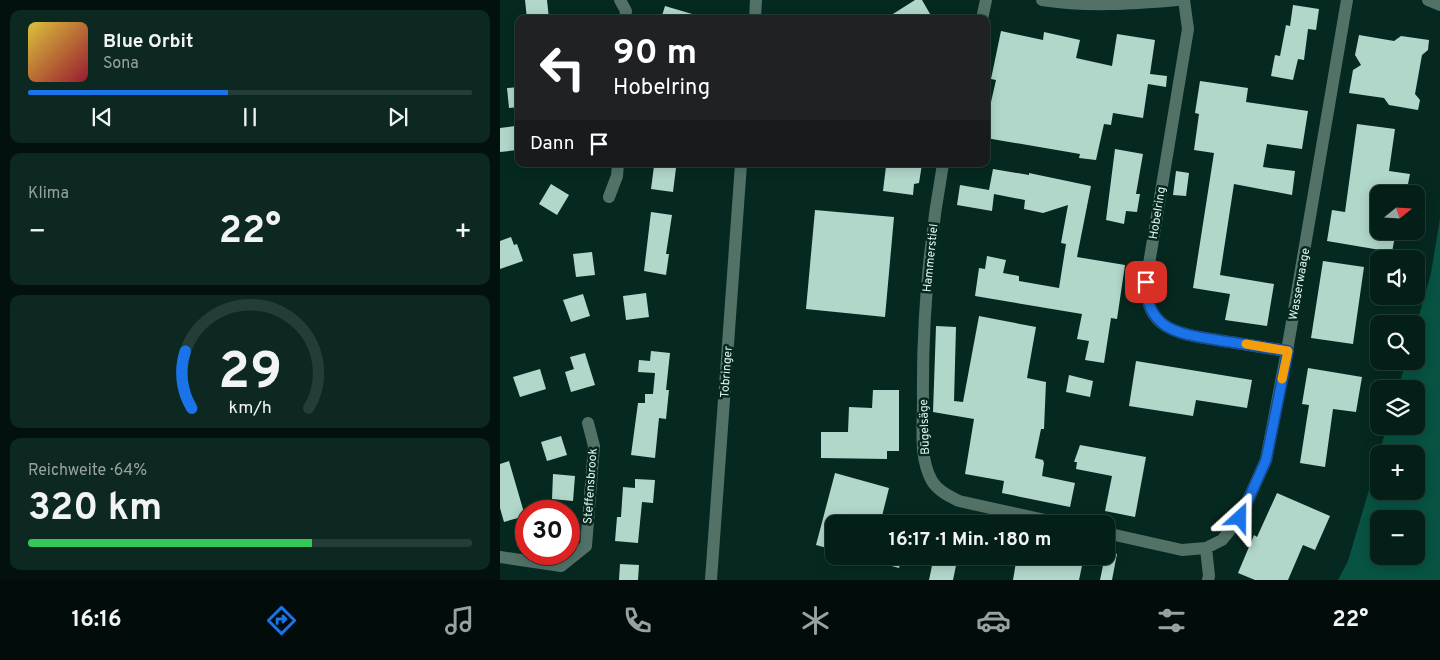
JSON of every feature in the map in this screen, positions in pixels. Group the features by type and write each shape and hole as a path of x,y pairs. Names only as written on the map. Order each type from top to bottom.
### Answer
{"street":[{"path":"620,0 626,15"},
{"path":"755,15 756,0"},
{"path":"756,15 760,0"},
{"path":"983,15 986,0"},
{"path":"1042,0 1069,4 1116,5 1177,0"},
{"name":"Hobelring","path":"1184,0 1188,29 1146,282 1146,296 1151,310 1160,322 1176,333 1288,351"},
{"name":"Wasserwaage","path":"1206,548 1222,540 1240,518 1266,460 1288,351 1347,0"},
{"path":"1428,0 1440,5"},
{"path":"609,197 617,176 618,167"},
{"name":"Tobringer","path":"711,580 741,167"},
{"name":"Hammerstiel","path":"922,352 936,203 943,167"},
{"name":"Bügelsäge","path":"922,352 923,448 927,468 933,482 946,494 959,501 1022,515"},
{"name":"Steffensbrook","path":"500,557 561,566 586,546 594,446 588,424"},
{"path":"1115,535 1182,550 1206,548 1208,580"}],"green space":[{"path":"1440,219 1440,580 1338,580 1348,561 1370,486 1370,500 1425,500 1425,445 1382,445 1384,435 1425,435 1425,380 1401,380 1403,370 1425,370 1425,315 1419,315 1422,305 1425,305 1425,294 1431,273"}],"building":[{"path":"525,0 547,0 549,15 527,15"},
{"path":"915,0 922,0 931,15 891,15"},
{"path":"1293,5 1319,9 1316,30 1308,29 1304,60 1298,59 1293,80 1271,76 1275,55 1280,56 1286,25 1290,26"},
{"path":"665,6 696,15 662,15"},
{"path":"1001,31 1043,40 1044,32 1080,40 1076,58 1112,66 1117,34 1155,40 1150,74 1167,76 1166,87 1148,84 1143,118 1113,113 1111,125 1104,124 1096,160 1079,158 1080,154 990,139 990,102 996,80 991,79"},
{"path":"1359,35 1394,41 1401,36 1429,40 1428,50 1422,55 1415,94 1420,100 1418,110 1389,105 1384,98 1349,93 1353,70 1361,65 1355,55"},
{"path":"1200,81 1248,88 1246,102 1308,111 1302,149 1267,144 1263,167 1295,171 1292,195 1234,184 1220,275 1274,284 1267,326 1225,320 1230,294 1193,288 1214,153 1194,150 1199,114 1195,113"},
{"path":"515,87 515,107 509,108 507,88"},
{"path":"1357,124 1395,129 1389,171 1410,174 1408,185 1370,185 1370,240 1394,240 1392,250 1380,250 1327,241 1332,210 1345,212"},
{"path":"515,126 515,150 500,152 500,128"},
{"path":"1115,149 1143,154 1136,194 1140,194 1137,212 1126,211 1124,224 1106,220"},
{"path":"654,167 676,168 673,192 651,189"},
{"path":"886,167 922,167 919,183 914,184 913,195 883,191"},
{"path":"993,169 1029,175 1029,173 1091,186 1077,257 1125,265 1117,319 1111,318 1104,363 1085,360 1089,341 1077,339 1082,314 975,296 979,268 985,269 987,256 1006,260 1003,273 1019,276 1019,281 1059,288 1066,244 1061,243 1068,205 1043,213 1024,209 1025,200 994,194 992,211 957,205 960,185 989,190"},
{"path":"1176,171 1189,173 1186,196 1173,195"},
{"path":"551,184 569,195 557,215 539,204"},
{"path":"815,210 894,217 885,317 806,309"},
{"path":"651,212 672,215 666,254 669,254 666,275 644,271"},
{"path":"511,237 514,245 517,244 523,261 500,269 500,241"},
{"path":"592,252 595,275 576,277 573,254"},
{"path":"1323,261 1364,267 1353,344 1311,338"},
{"path":"646,293 649,317 626,320 623,296"},
{"path":"583,294 590,316 571,322 563,300"},
{"path":"979,316 1036,327 1027,378 1046,382 1044,429 1041,429 1035,458 1043,460 1042,476 1075,483 1070,507 1002,493 1004,481 965,474 974,419 933,412 936,326 956,327 954,401 963,402"},
{"path":"651,351 670,353 666,390 669,390 666,419 659,418 655,458 631,455 638,403 645,403 645,394 653,394 655,373 638,372 639,360 650,361"},
{"path":"585,353 595,385 571,392 565,372 574,369 570,357"},
{"path":"1136,361 1252,380 1247,408 1196,400 1193,416 1129,406"},
{"path":"1308,368 1362,377 1356,412 1333,409 1325,467 1300,463 1309,405 1302,404"},
{"path":"540,369 546,389 520,397 513,377"},
{"path":"1069,375 1093,381 1090,397 1066,392"},
{"path":"873,390 899,390 899,451 887,451 887,459 821,458 821,432 848,432 849,407 872,408"},
{"path":"561,436 567,455 547,461 541,442"},
{"path":"1080,445 1146,457 1135,517 1105,511 1112,476 1076,469 1077,462 1074,462"},
{"path":"509,461 520,500 515,500 515,519 504,522 500,508 500,464"},
{"path":"835,473 889,488 882,515 825,515 825,548 816,545"},
{"path":"553,474 575,476 573,500 552,499"},
{"path":"635,479 655,480 653,503 642,502 638,543 615,541 617,517 621,517 623,487 635,488"},
{"path":"1277,493 1330,516 1315,550 1303,545 1288,580 1255,580 1238,573 1254,535 1257,537"},
{"path":"620,564 639,565 638,580 619,580"},
{"path":"888,565 900,565 899,568"},
{"path":"932,565 956,565 953,580 929,580"},
{"path":"1016,565 1082,565 1079,580 1013,580"},
{"path":"1103,565 1115,565 1112,580 1100,580"}],"slow traffic":[{"path":"1246,344 1288,351 1282,379"}],"route":[{"path":"1146,282 1146,296 1151,310 1160,322 1176,333 1288,351 1266,460 1240,518"}]}
